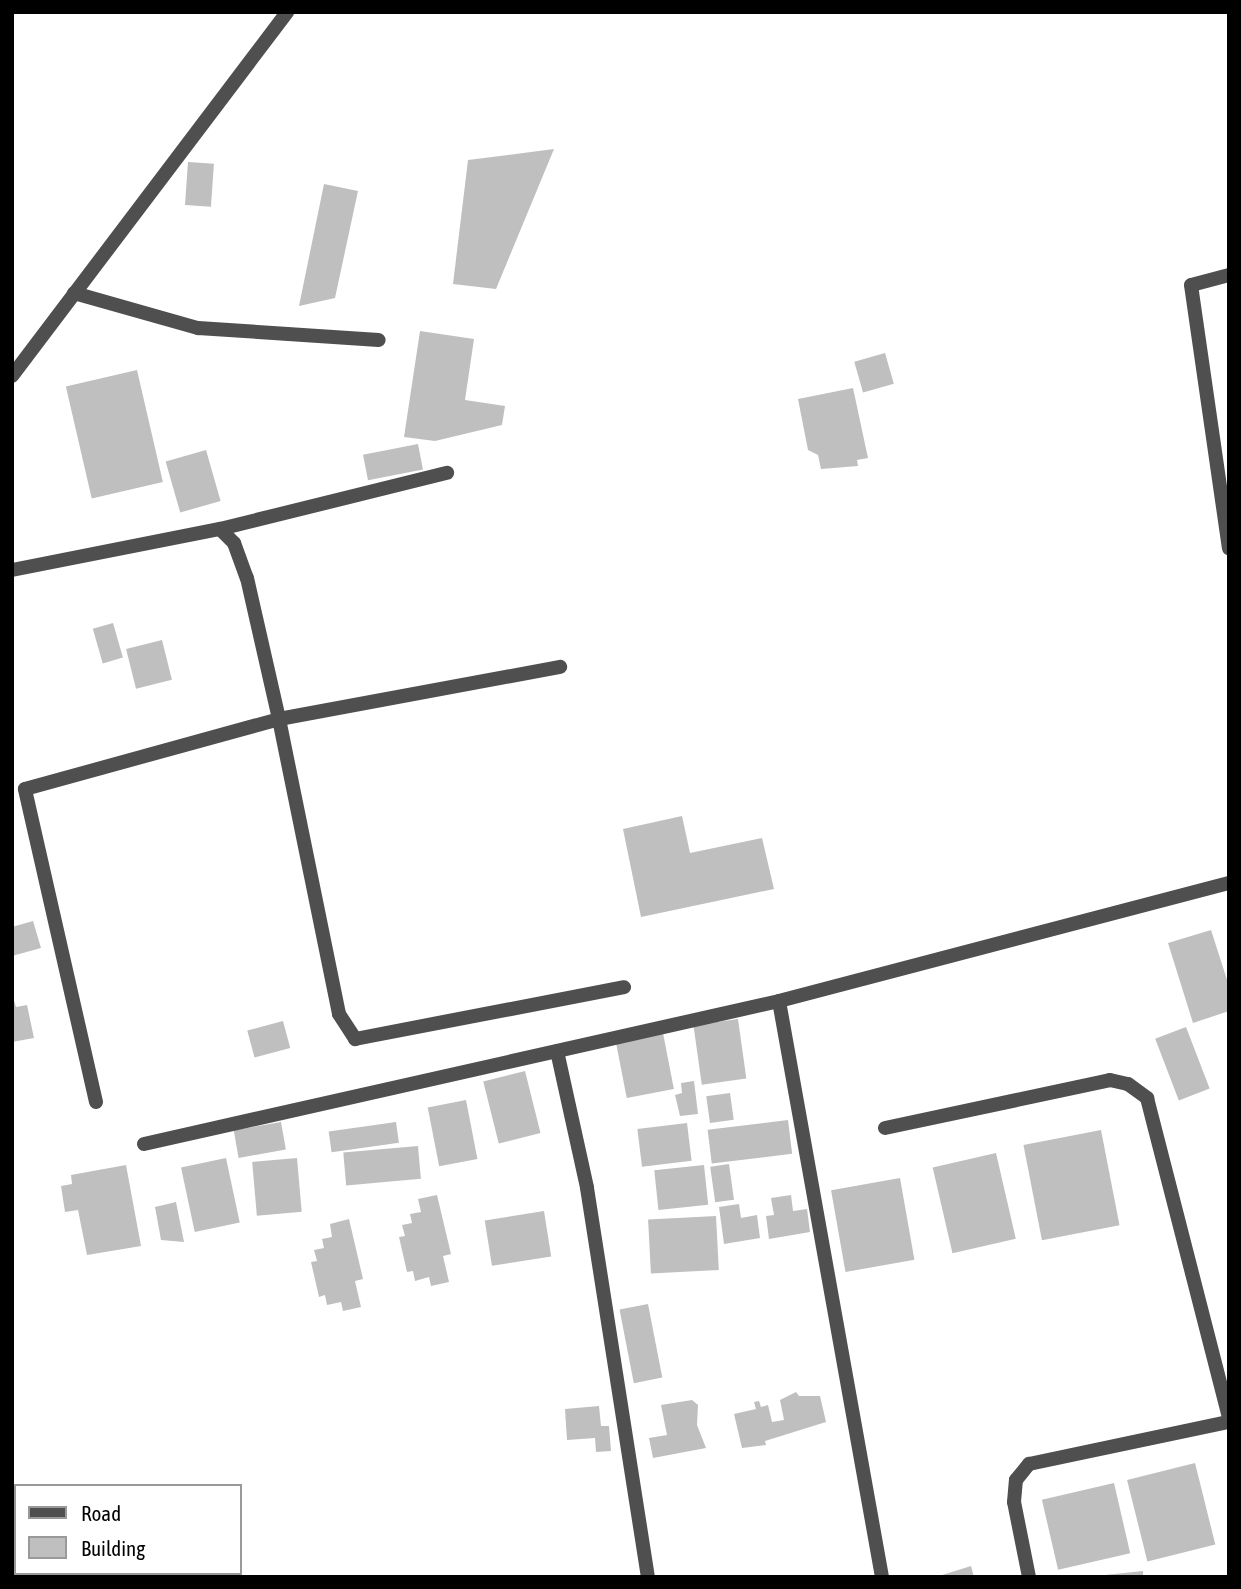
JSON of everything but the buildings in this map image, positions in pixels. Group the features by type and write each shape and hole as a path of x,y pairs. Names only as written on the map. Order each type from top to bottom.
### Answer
{"street":[{"path":"12,376 287,12"},
{"path":"1229,275 1191,285 1229,548"},
{"path":"74,293 198,328 379,340"},
{"path":"12,570 220,529 447,473"},
{"path":"220,529 234,543 247,578 279,719 339,1014 355,1039 624,988"},
{"path":"96,1102 24,789 279,719 560,667"},
{"path":"144,1144 779,1001 1229,883"},
{"path":"779,1001 882,1577"},
{"path":"557,1051 587,1188 648,1577"},
{"path":"885,1128 1110,1080 1128,1084 1147,1098 1229,1420 1030,1464 1016,1480 1014,1502 1029,1577"}]}
